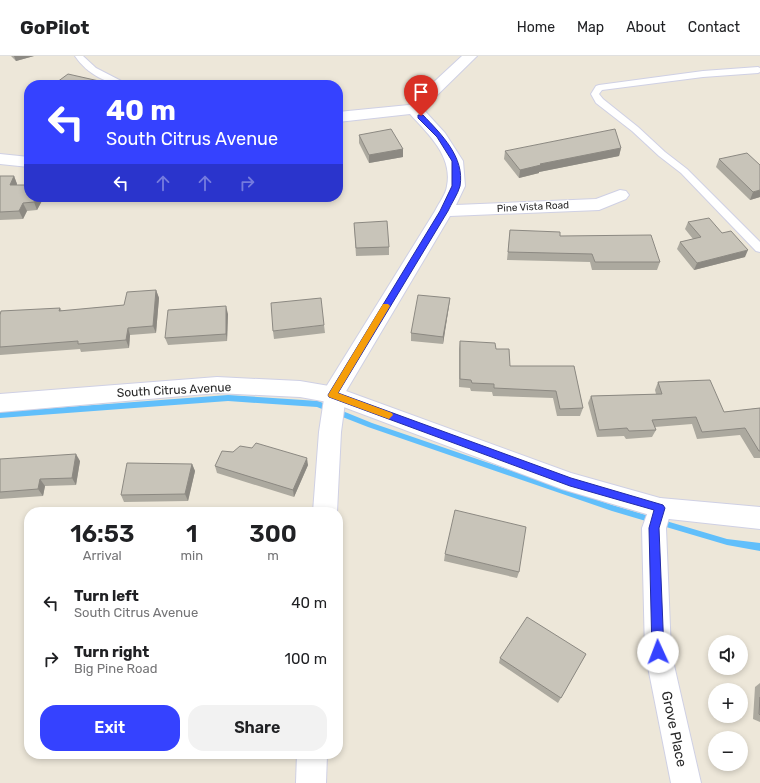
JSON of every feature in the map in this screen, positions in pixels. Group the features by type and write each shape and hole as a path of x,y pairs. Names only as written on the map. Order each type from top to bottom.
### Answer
{"street":[{"path":"343,116 414,109 470,56"},
{"path":"325,507 334,395 444,211 456,186 455,161 439,136 414,109"},
{"path":"0,159 24,161"},
{"name":"Pine Vista Road","path":"444,211 599,204 620,195"},
{"name":"South Citrus Avenue","path":"0,403 217,385 300,389 334,395 570,482 660,508 760,518"},
{"name":"Grove Place","path":"660,508 654,528 658,652 686,783"},
{"path":"311,783 312,759"}],"lane":[{"path":"78,56 94,70 115,80"},
{"path":"758,70 703,74 599,88 595,94 599,101 635,129 684,172 760,248"}],"building":[{"path":"68,74 95,80 60,80"},
{"path":"391,129 403,149 369,155 359,135"},
{"path":"615,129 621,148 540,164 541,165 520,170 505,151"},
{"path":"747,153 760,165 760,190 753,192 719,159"},
{"path":"0,176 14,176 10,185 24,185 24,202 34,202 23,203 19,211 0,212"},
{"path":"709,218 722,233 731,231 748,250 697,263 680,242 701,237 688,222"},
{"path":"387,221 389,247 356,248 354,223"},
{"path":"510,230 560,232 560,236 651,235 660,262 595,262 592,254 508,252"},
{"path":"156,290 153,326 128,328 126,340 78,344 78,341 0,347 1,311 60,308 59,311 124,305 127,292"},
{"path":"418,295 450,298 443,337 411,333"},
{"path":"321,298 324,325 273,331 271,303"},
{"path":"226,306 226,334 165,338 168,310"},
{"path":"460,341 495,343 496,349 509,349 510,366 574,366 583,408 560,409 556,391 494,388 494,384 472,383 471,380 460,379"},
{"path":"710,380 724,412 760,408 760,451 745,428 702,432 696,417 652,420 656,430 629,431 627,428 599,430 591,396 662,394 658,382"},
{"path":"256,443 307,458 293,490 215,466 222,451 233,452 240,446 252,448"},
{"path":"76,454 72,478 40,479 38,489 0,492 0,459"},
{"path":"127,463 192,464 185,494 121,495"},
{"path":"455,510 526,527 519,572 445,554"},
{"path":"527,617 586,654 561,698 500,658"}],"waterway":[{"path":"0,415 228,398 318,404 370,425 612,508 727,542 760,547"}],"slow traffic":[{"path":"386,306 332,395 389,415"}],"route":[{"path":"421,116 439,136 455,161 456,186 444,211 332,395 570,482 660,508 654,528 658,652"}]}
